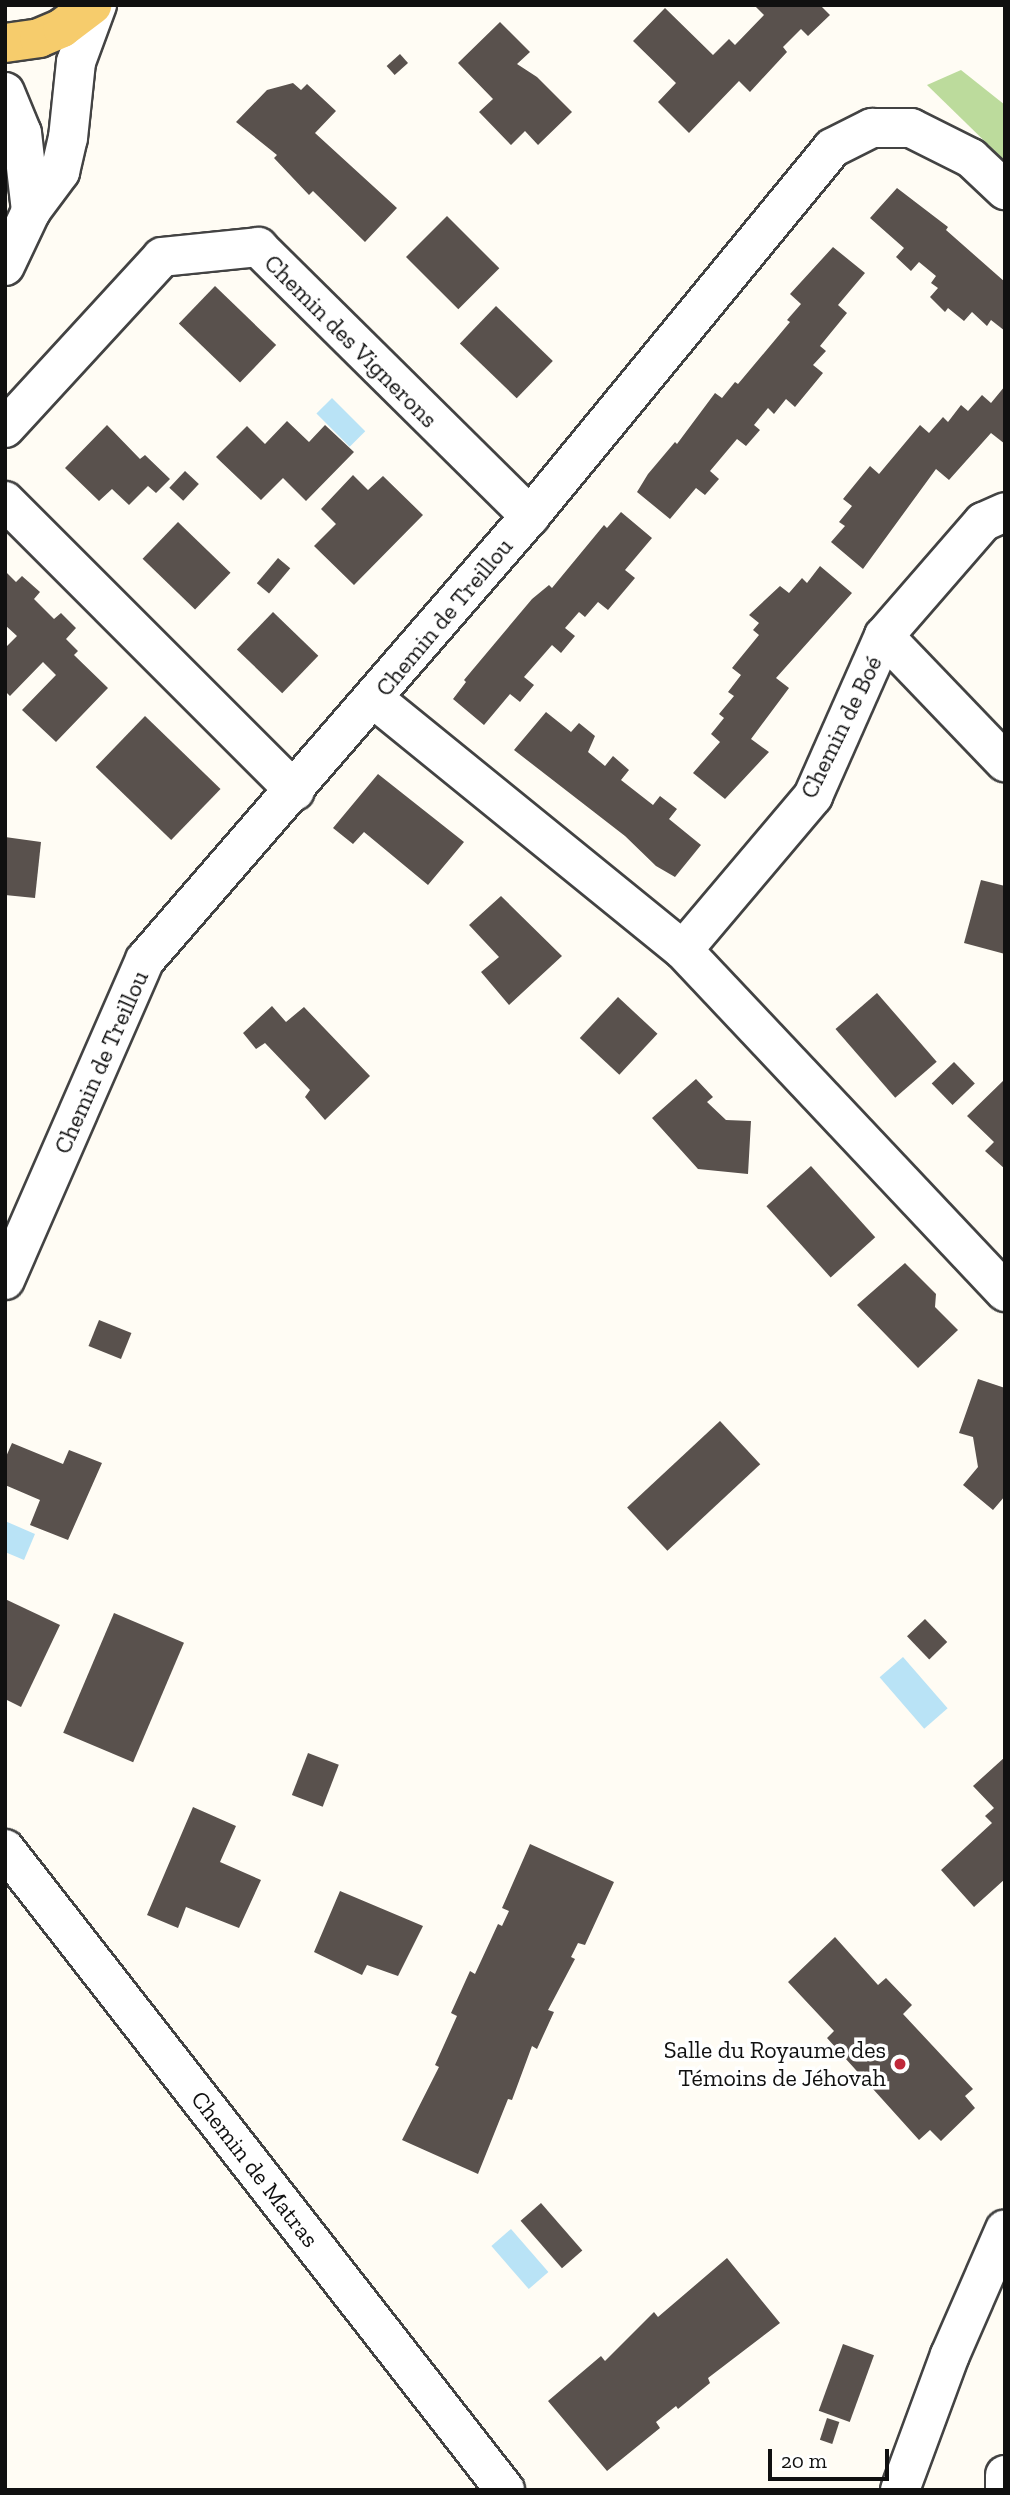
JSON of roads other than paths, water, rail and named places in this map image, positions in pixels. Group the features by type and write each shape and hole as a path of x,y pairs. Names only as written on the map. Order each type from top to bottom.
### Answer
{"main road":[{"path":"5,43 39,38 62,29 95,5"}],"street":[{"path":"5,266 31,211 60,172 68,138 76,61 95,5"},
{"path":"5,92 22,133 31,211"},
{"name":"Chemin de Treillou","path":"5,1280 145,960 295,791 530,516 832,148 872,128 911,128 971,158 1005,190"},
{"name":"Chemin des Vignerons","path":"5,429 162,257 258,247 530,516"},
{"path":"5,501 295,791"},
{"name":"Chemin de Boé","path":"682,950 813,796 884,636 983,522 1005,512"},
{"path":"884,636 1005,762"},
{"path":"374,699 682,950 1005,1292"},
{"name":"Chemin de Matras","path":"5,1849 505,2490"},
{"path":"900,2490 950,2355 1005,2229"},
{"path":"1005,2475 1005,2490"}],"water":[{"path":"332,398 365,431 350,447 316,414"},
{"path":"5,1521 35,1534 24,1560 5,1552"},
{"path":"903,1657 948,1708 924,1729 880,1677"},
{"path":"511,2229 548,2272 529,2289 491,2246"}],"place":[{"name":"Salle du Royaume des Témoins de Jéhovah","path":"900,2064"}]}
